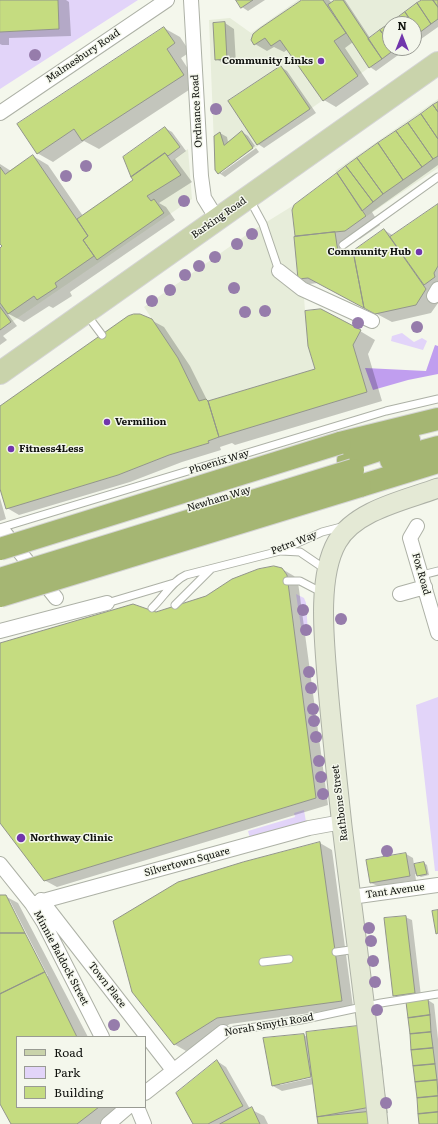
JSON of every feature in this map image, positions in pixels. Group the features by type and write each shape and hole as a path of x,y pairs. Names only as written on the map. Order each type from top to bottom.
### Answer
{"highway":[{"name":"Newham Way","path":"0,579 350,465 438,420"},
{"name":"Newham Way","path":"0,596 438,431"},
{"name":"Newham Way","path":"1,539 438,447"},
{"name":"Newham Way","path":"0,566 350,465 438,462"}],"main road":[{"name":"Barking Road","path":"0,373 86,314 217,219 438,63"}],"street":[{"name":"Malmesbury Road","path":"0,113 167,0"},
{"name":"Ordnance Road","path":"191,0 201,176 204,198 217,219"},
{"path":"279,271 302,289 372,321"},
{"name":"Rathbone Street","path":"378,1124 342,822 325,643 324,594 327,571 337,542 351,525 384,507 438,488"},
{"name":"Fox Road","path":"414,532 423,581 438,633"},
{"path":"1,539 56,598"},
{"path":"400,594 423,581"},
{"path":"0,631 107,602"},
{"name":"Silvertown Square","path":"36,902 309,828 342,822"},
{"name":"Minnie Baldock Street","path":"0,864 15,882 36,902 44,923 101,1036"},
{"path":"0,882 15,882"},
{"name":"Tant Avenue","path":"351,898 438,884"},
{"name":"Town Place","path":"36,902 145,1036"},
{"name":"Norah Smyth Road","path":"146,1092 223,1032"},
{"name":"Town Place","path":"146,1037 173,1070"},
{"path":"108,1124 127,1108"},
{"path":"137,1108 144,1124"}],"lane":[{"path":"343,245 438,177"},
{"path":"249,197 263,224 279,271"},
{"path":"86,314 102,335"},
{"name":"Phoenix Way","path":"1,539 386,411 438,399"},
{"name":"Petra Way","path":"174,583 186,575 280,550 322,532 351,525"},
{"path":"280,550 300,552 327,571"},
{"path":"175,605 213,568"},
{"path":"423,581 438,571"},
{"path":"288,581 300,582 324,594"},
{"path":"107,602 174,583"},
{"path":"152,608 164,597 174,583"},
{"path":"336,952 357,949"},
{"path":"263,962 289,959"},
{"name":"Norah Smyth Road","path":"223,1032 301,1020 364,1006 438,994"}],"shaded area":[{"path":"298,0 438,0 438,19 422,30 422,16 382,16 382,56 386,56 218,174 215,170 209,20 230,18 251,33"},
{"path":"438,99 438,168 367,216 335,171"},
{"path":"188,149 192,199 0,330 0,281"},
{"path":"294,205 292,210 298,279 304,298 308,346 315,369 208,401 206,399 199,401 178,358 144,307 252,231"},
{"path":"435,345 438,346 438,374 408,380 373,390 365,368 426,371"}],"green space":[{"path":"58,0 138,0 0,89 0,32 59,29"},
{"path":"402,333 414,342 422,338 427,341 423,350 391,341 392,336"},
{"path":"296,594 304,598 306,603 308,633 302,634"},
{"path":"438,697 438,871 435,871 416,705"},
{"path":"304,810 306,822 250,838 248,831 295,817 294,813"}],"building":[{"path":"0,0 58,0 59,29 0,32"},
{"path":"236,0 253,0 241,8"},
{"name":"Community Links","path":"302,0 323,0 346,33 334,41 358,76 323,101 280,40 271,46 265,38 254,45 251,40 253,34 259,29"},
{"path":"335,0 343,0 382,59 369,68 328,5"},
{"path":"422,0 433,0 438,7 438,19 431,24 417,3"},
{"path":"433,0 438,0 438,7"},
{"path":"417,3 431,24 422,31 422,16 408,16 405,12"},
{"path":"405,12 408,16 400,16"},
{"path":"225,22 227,59 215,60 213,23"},
{"path":"164,27 175,43 167,49 184,75 82,141 74,129 37,154 17,124"},
{"path":"380,30 382,33 382,56 386,56 382,59 368,39"},
{"path":"281,66 310,109 257,145 228,101"},
{"path":"438,102 438,112 433,105"},
{"path":"433,105 438,112 438,139 421,114"},
{"path":"421,114 438,139 438,156 433,159 408,123"},
{"path":"408,123 433,159 422,167 396,131"},
{"path":"165,127 180,147 168,156 165,153 131,177 123,157"},
{"path":"242,131 253,148 218,174 215,170 214,136 220,132 224,145"},
{"path":"396,131 422,167 403,180 378,143"},
{"path":"378,143 403,180 383,194 357,158"},
{"path":"165,153 181,175 147,196 151,201 154,199 164,213 97,260 83,240 88,236 77,219 133,180 131,177"},
{"path":"33,155 88,236 83,240 94,256 55,283 57,287 37,300 34,296 8,314 0,303 0,248 2,246 0,244 0,167 5,174"},
{"path":"357,158 383,194 373,202 346,166"},
{"path":"346,166 373,202 362,211 337,173"},
{"path":"337,173 366,216 345,231 295,236 292,210 294,205"},
{"name":"Community Hub","path":"438,204 438,266 434,273 435,277 424,285 390,237"},
{"path":"384,229 426,289 416,305 375,314 364,308 353,251"},
{"path":"335,232 338,252 353,251 364,308 308,278 298,279 294,237"},
{"path":"0,307 11,322 0,330"},
{"path":"321,309 361,330 353,345 367,392 219,437 208,401 315,369 308,346 305,311"},
{"name":"Vermilion","path":"140,314 152,319 178,358 199,401 206,399 208,401 219,437 208,441 209,443 169,455 118,475 6,509 0,489 0,406 128,316"},
{"path":"274,566 282,568 287,575 316,798 44,881 0,823 0,643 133,604 156,612 206,596 232,579 258,569"},
{"path":"320,842 342,1001 217,1018 174,1045 132,992 113,921 178,882 243,862"},
{"path":"406,853 410,876 370,883 366,860"},
{"path":"424,862 427,874 417,876 414,864"},
{"path":"0,895 6,895 25,933 0,933"},
{"path":"438,910 438,933 436,934 432,911"},
{"path":"406,916 415,993 393,996 384,918"},
{"path":"0,933 25,933 45,972 0,994"},
{"path":"45,972 77,1036 16,1036 16,1108 98,1108 77,1124 11,1124 0,1104 0,994"},
{"path":"428,999 430,1015 408,1018 406,1002"},
{"path":"430,1015 431,1032 410,1034 408,1018"},
{"path":"366,1025 376,1106 317,1117 306,1032"},
{"path":"431,1032 433,1048 411,1050 410,1034"},
{"path":"304,1034 311,1077 272,1086 263,1038"},
{"path":"433,1048 435,1064 413,1066 411,1050"},
{"path":"217,1060 243,1106 208,1124 193,1124 176,1093"},
{"path":"435,1064 437,1080 415,1082 413,1066"},
{"path":"437,1080 438,1096 417,1098 415,1082"},
{"path":"438,1096 438,1112 418,1114 417,1098"},
{"path":"252,1107 260,1124 220,1124"},
{"path":"367,1112 369,1124 318,1124 317,1117"},
{"path":"438,1112 438,1124 419,1124 418,1114"}],"place":[{"name":"Community Links","path":"321,61"},
{"name":"Community Hub","path":"419,252"},
{"name":"Vermilion","path":"107,422"},
{"name":"Fitness4Less","path":"11,449"},
{"name":"Northway Clinic","path":"21,838"}]}
